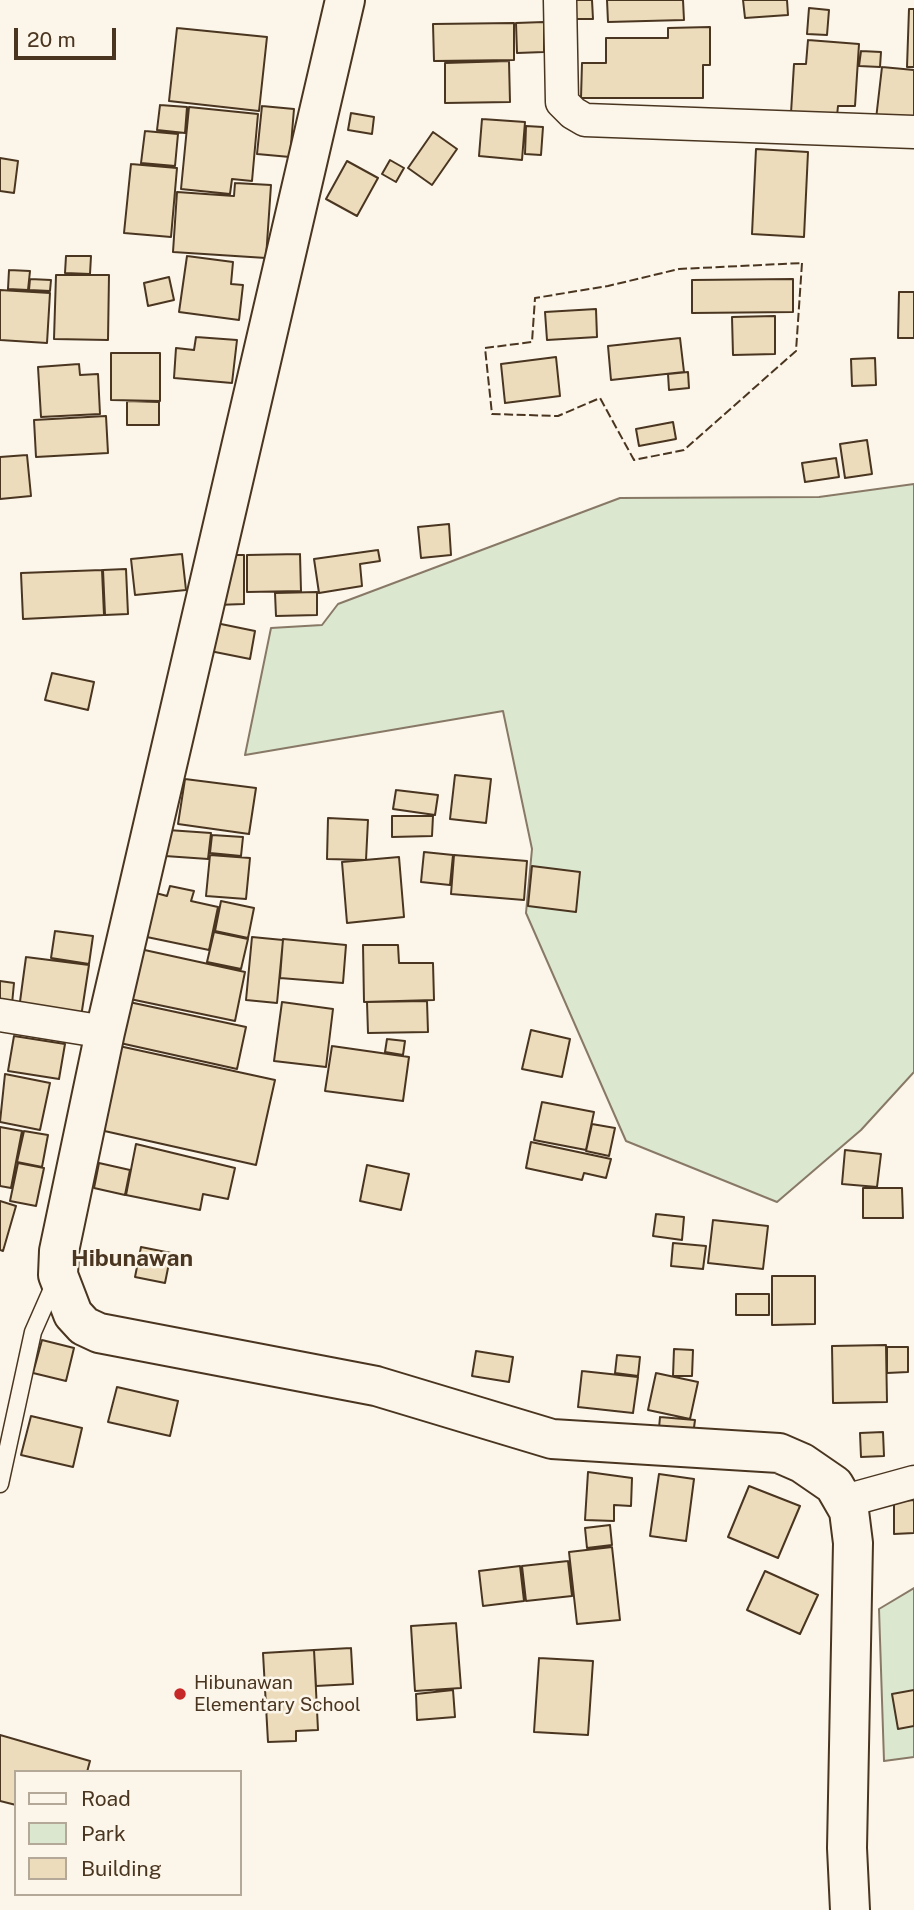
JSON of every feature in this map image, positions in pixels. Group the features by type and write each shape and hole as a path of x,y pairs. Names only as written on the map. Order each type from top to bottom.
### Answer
{"street":[{"path":"345,0 105,1032 59,1251 58,1275 73,1314 84,1325 99,1333 376,1386 552,1439 779,1454 817,1472 834,1485 845,1501 853,1543 847,1848 850,1910"},
{"path":"560,0 562,102 573,114 585,120 914,132"},
{"path":"0,1015 105,1032"},
{"path":"845,1501 914,1482"}],"lane":[{"path":"0,1485 33,1332 58,1275"}],"green space":[{"path":"914,484 914,1072 861,1130 777,1202 626,1141 526,913 532,849 503,711 245,755 271,628 322,625 338,604 620,498 819,497"},
{"path":"914,1588 914,1757 884,1761 879,1609"}],"building":[{"path":"571,0 592,0 593,19 571,19"},
{"path":"607,0 683,0 684,20 608,22"},
{"path":"743,0 787,0 788,15 745,18"},
{"path":"809,8 829,10 827,35 807,34"},
{"path":"909,9 914,9 914,67 907,67"},
{"path":"544,22 544,52 517,53 516,23"},
{"path":"514,23 514,60 434,61 433,24"},
{"path":"710,27 710,65 703,65 703,98 581,98 582,63 606,63 606,38 668,38 668,28"},
{"path":"177,28 267,37 259,111 169,101"},
{"path":"808,40 859,44 855,106 838,106 837,116 791,113 794,64 806,64"},
{"path":"861,51 881,52 880,67 859,66"},
{"path":"509,61 510,102 445,103 445,63"},
{"path":"882,67 914,70 914,123 876,119"},
{"path":"160,105 187,107 185,133 157,130"},
{"path":"262,106 294,109 290,157 257,154"},
{"path":"189,107 258,114 252,181 232,179 230,194 181,189"},
{"path":"351,113 374,117 372,134 348,130"},
{"path":"482,119 525,122 522,160 479,156"},
{"path":"526,126 543,127 541,155 525,154"},
{"path":"145,131 178,134 175,166 141,163"},
{"path":"433,132 457,149 432,185 408,168"},
{"path":"756,149 808,152 804,237 752,234"},
{"path":"0,158 18,161 14,193 0,191"},
{"path":"390,160 404,168 396,182 382,174"},
{"path":"347,161 378,178 357,216 326,199"},
{"path":"131,164 177,168 171,237 124,233"},
{"path":"235,183 271,185 266,258 173,252 177,192 234,196"},
{"path":"66,256 91,256 90,274 65,273"},
{"path":"187,256 233,262 231,284 243,285 239,320 179,312"},
{"path":"9,270 30,271 28,290 8,289"},
{"path":"56,275 109,275 108,340 54,339"},
{"path":"169,277 174,300 148,306 144,283"},
{"path":"30,279 51,280 50,291 29,290"},
{"path":"793,279 793,312 692,313 692,280"},
{"path":"0,290 50,293 47,343 0,340"},
{"path":"899,292 914,292 914,338 898,338"},
{"path":"596,309 597,337 547,340 545,312"},
{"path":"775,316 775,354 733,355 732,317"},
{"path":"196,337 237,340 232,383 174,378 176,348 194,350"},
{"path":"680,338 684,372 611,380 608,346"},
{"path":"111,353 160,353 160,401 111,400"},
{"path":"556,357 560,396 505,403 501,364"},
{"path":"875,358 876,385 852,386 851,359"},
{"path":"79,364 80,375 98,374 100,414 41,417 38,367"},
{"path":"688,372 689,388 669,390 668,374"},
{"path":"127,401 159,402 159,425 127,425"},
{"path":"106,416 108,453 36,457 34,420"},
{"path":"673,422 676,439 639,446 636,429"},
{"path":"867,440 872,474 845,478 840,444"},
{"path":"27,455 31,496 0,499 0,457"},
{"path":"836,458 839,477 805,482 802,463"},
{"path":"449,524 451,555 421,558 418,527"},
{"path":"378,550 380,561 360,564 362,586 319,593 314,559"},
{"path":"182,554 186,590 135,595 131,559"},
{"path":"300,554 301,591 247,592 247,555"},
{"path":"229,555 244,555 244,604 216,605"},
{"path":"126,569 128,614 105,615 103,570"},
{"path":"102,570 104,615 23,619 21,573"},
{"path":"317,592 317,615 276,616 275,593"},
{"path":"216,623 255,631 250,659 210,651"},
{"path":"52,673 94,682 88,710 45,700"},
{"path":"455,775 491,779 486,823 450,819"},
{"path":"185,779 256,788 249,834 178,824"},
{"path":"396,790 438,795 435,815 393,809"},
{"path":"392,816 433,816 432,836 392,837"},
{"path":"328,818 368,820 366,860 327,859"},
{"path":"168,830 211,833 208,859 165,856"},
{"path":"212,835 243,837 241,856 210,853"},
{"path":"424,852 453,855 450,885 421,882"},
{"path":"210,855 250,858 246,899 206,896"},
{"path":"454,855 527,861 524,900 451,894"},
{"path":"399,857 404,917 347,923 342,862"},
{"path":"532,866 580,872 576,912 528,906"},
{"path":"170,886 194,891 191,901 218,907 209,950 142,936 152,892 167,896"},
{"path":"221,901 254,908 248,938 215,931"},
{"path":"55,931 93,936 89,964 51,958"},
{"path":"214,932 248,939 241,969 207,962"},
{"path":"252,937 283,940 277,1003 246,1000"},
{"path":"283,939 346,945 343,983 280,978"},
{"path":"363,945 398,945 399,963 433,963 434,1000 364,1002"},
{"path":"140,949 245,972 235,1021 130,999"},
{"path":"26,957 89,965 81,1017 19,1009"},
{"path":"0,981 14,983 12,1004 0,1002"},
{"path":"427,1001 428,1032 368,1033 367,1002"},
{"path":"129,1002 246,1027 237,1069 120,1043"},
{"path":"282,1002 333,1009 326,1067 274,1061"},
{"path":"531,1030 570,1039 562,1077 522,1069"},
{"path":"14,1036 65,1044 59,1079 8,1071"},
{"path":"387,1039 405,1041 403,1055 385,1052"},
{"path":"119,1046 275,1080 256,1165 100,1130"},
{"path":"332,1046 409,1057 403,1101 325,1091"},
{"path":"5,1074 50,1083 40,1130 0,1122"},
{"path":"542,1102 594,1112 586,1150 534,1140"},
{"path":"592,1124 615,1128 609,1156 586,1151"},
{"path":"0,1127 22,1131 11,1188 0,1186"},
{"path":"24,1131 48,1135 42,1167 17,1162"},
{"path":"531,1142 611,1159 606,1178 584,1173 582,1180 526,1168"},
{"path":"136,1144 235,1168 228,1199 203,1194 200,1210 126,1195"},
{"path":"845,1150 881,1154 877,1187 842,1184"},
{"path":"18,1163 44,1168 36,1206 10,1201"},
{"path":"99,1163 130,1170 125,1195 94,1188"},
{"path":"367,1165 409,1174 401,1210 360,1201"},
{"path":"863,1188 902,1188 903,1218 863,1218"},
{"path":"0,1201 16,1206 3,1251 0,1250"},
{"path":"656,1214 684,1217 682,1240 653,1236"},
{"path":"713,1220 768,1226 763,1269 708,1263"},
{"path":"673,1243 706,1246 703,1269 671,1266"},
{"path":"141,1247 171,1253 165,1283 135,1277"},
{"path":"772,1276 815,1276 815,1324 772,1325"},
{"path":"736,1294 769,1294 769,1315 736,1315"},
{"path":"42,1340 74,1348 66,1381 33,1373"},
{"path":"886,1345 887,1402 833,1403 832,1346"},
{"path":"887,1347 908,1347 908,1372 887,1373"},
{"path":"674,1349 693,1350 692,1376 673,1376"},
{"path":"476,1351 513,1357 509,1382 472,1376"},
{"path":"617,1355 640,1357 638,1376 615,1373"},
{"path":"582,1371 638,1377 633,1413 578,1407"},
{"path":"656,1373 698,1382 690,1419 648,1410"},
{"path":"117,1387 178,1401 170,1436 108,1422"},
{"path":"31,1416 82,1428 73,1467 21,1455"},
{"path":"660,1417 695,1420 692,1443 658,1439"},
{"path":"883,1432 884,1456 861,1457 860,1433"},
{"path":"588,1472 632,1478 631,1506 614,1505 614,1521 585,1520"},
{"path":"659,1474 694,1479 686,1541 650,1536"},
{"path":"749,1486 800,1506 778,1558 728,1537"},
{"path":"914,1500 914,1533 894,1534 894,1501"},
{"path":"610,1525 612,1545 587,1548 585,1528"},
{"path":"612,1547 620,1620 577,1624 569,1552"},
{"path":"568,1561 572,1596 526,1601 522,1566"},
{"path":"520,1566 524,1601 483,1606 479,1571"},
{"path":"765,1571 818,1595 800,1634 747,1610"},
{"path":"456,1623 461,1688 415,1691 411,1626"},
{"path":"351,1648 353,1684 316,1686 314,1650"},
{"path":"314,1650 318,1730 296,1731 296,1741 268,1742 263,1653"},
{"path":"539,1658 593,1661 588,1735 534,1732"},
{"path":"453,1690 455,1717 417,1720 416,1694"},
{"path":"914,1690 914,1726 898,1729 892,1694"},
{"path":"0,1735 90,1761 88,1770 14,1770 14,1804 0,1801"}],"fence":[{"path":"802,263 796,351 684,450 634,460 600,398 558,416 492,414 485,348 532,342 535,298 608,286 679,269 802,263"}],"place":[{"name":"Hibunawan Elementary School","path":"180,1694"}],"district":[{"name":"Hibunawan","path":"132,1259"}]}
